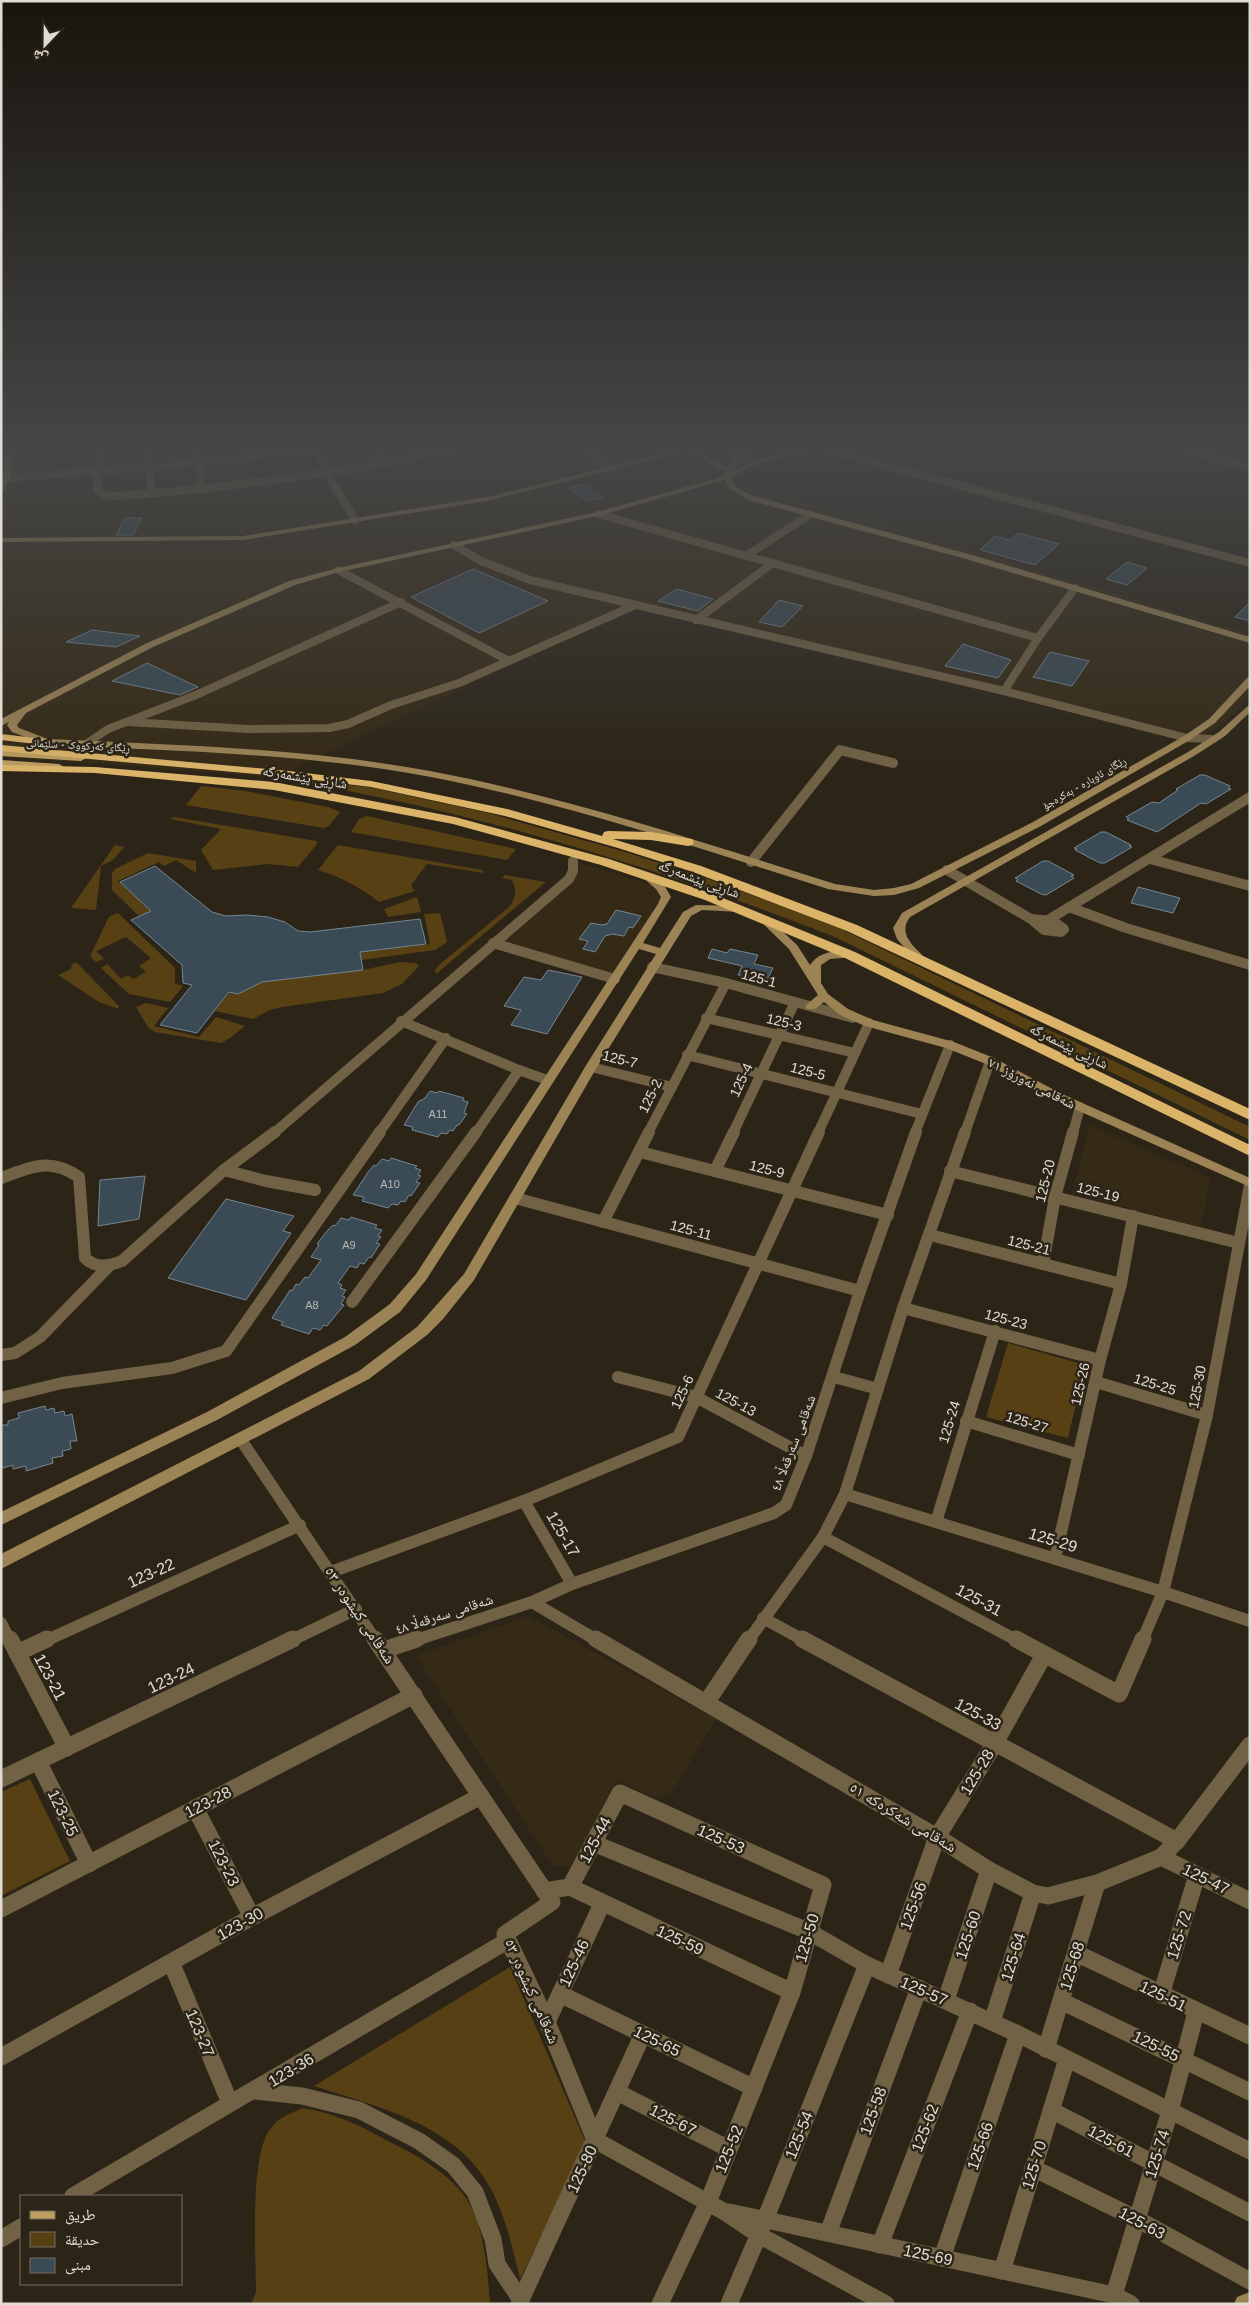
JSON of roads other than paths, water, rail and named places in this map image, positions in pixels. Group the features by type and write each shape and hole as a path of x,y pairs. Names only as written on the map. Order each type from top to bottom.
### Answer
{"highway":[{"path":"1,737 289,774"},
{"name":"شاڕێی پێشمەرگە","path":"1,748 289,774 371,784 441,798 579,833 688,866 772,896 922,960 1250,1115"},
{"name":"شاڕێی پێشمەرگە","path":"1,768 95,770 274,786 386,806 455,821 565,850 710,897 850,955 1250,1151"},
{"path":"274,786 318,800 451,828 660,887 710,897"},
{"path":"579,833 651,836 688,842"}],"main road":[{"name":"ڕێگای کەرکووک - سلێمانی","path":"1,753 154,762"},
{"path":"1,763 95,770"}],"street":[{"path":"1,723 150,646 277,588 338,570 400,557"},
{"path":"474,557 519,577 633,606 1004,691 1187,738 1217,736"},
{"path":"748,557 1038,638"},
{"path":"960,557 1075,588 1250,640"},
{"path":"1226,557 1250,563"},
{"path":"696,620 773,563"},
{"path":"338,570 509,661"},
{"path":"1004,691 1038,638 1075,588"},
{"path":"86,744 108,730 196,696 401,602"},
{"path":"128,722 249,729 329,728 348,724 391,705 459,683 633,606"},
{"name":"ڕێگای ئاوبارە - بەکرەجۆ","path":"22,713 12,724 15,730 48,742 297,757 387,767 528,795 832,887 864,893 886,894 915,886 1037,824 1167,750 1204,727 1225,708 1250,680"},
{"path":"922,960 900,938 899,923 916,908 968,882 1187,756 1217,736 1250,707"},
{"path":"1204,727 1217,736"},
{"path":"1187,738 1187,756"},
{"path":"751,862 840,750 893,763"},
{"path":"1167,750 1187,756"},
{"path":"1048,920 1250,797"},
{"path":"1150,859 1250,886"},
{"path":"1,1355 15,1353 40,1337 109,1266 122,1261 224,1170 270,1136 568,879 573,871 573,861"},
{"path":"947,870 1031,919 1042,930 1063,931 1055,922 1031,919"},
{"path":"1,1519 212,1416 332,1351 384,1318 404,1299 421,1277 666,899 666,894 660,887 646,876"},
{"path":"1,1562 364,1375 422,1331 469,1277 591,1067 652,967 692,909 703,906 740,909"},
{"path":"1069,907 1134,930 1250,965"},
{"name":"شەقامی نەورۆز ٧١","path":"762,917 793,947 821,991 844,1012 863,1021 950,1044 990,1061 1080,1107 1250,1184"},
{"path":"493,943 615,979"},
{"path":"637,945 662,952"},
{"path":"811,1006 821,991 816,968 817,961 829,956 850,955"},
{"name":"125-1","path":"652,967 726,984 863,1021"},
{"name":"125-2","path":"603,1222 706,1018 726,984"},
{"name":"125-4","path":"715,1171 795,1002"},
{"name":"125-3","path":"706,1018 855,1053"},
{"name":"125-6","path":"331,1572 524,1501 678,1437 855,1053 863,1021"},
{"path":"401,1022 446,1038 519,1070 547,1080"},
{"path":"1,1398 62,1383 172,1368 226,1351 446,1038"},
{"name":"شەقامی سەرقەڵا ٤٨","path":"384,1650 532,1602 572,1584 774,1513 786,1505 806,1456 834,1377 860,1291 922,1114 950,1044"},
{"name":"125-5","path":"687,1055 836,1094 922,1114"},
{"path":"706,1703 763,1618 823,1537 845,1494 903,1308 990,1061"},
{"name":"125-7","path":"591,1067 672,1087"},
{"path":"352,1302 504,1094 519,1070"},
{"name":"125-20","path":"1043,1264 1055,1197 1080,1107"},
{"name":"125-9","path":"640,1152 888,1214"},
{"path":"1,1178 48,1162 69,1169 79,1178 85,1258 88,1262 96,1265 109,1266"},
{"path":"224,1170 266,1181 315,1190"},
{"name":"125-19","path":"950,1171 1239,1243"},
{"name":"125-30","path":"1119,1694 1162,1592 1207,1416 1250,1184"},
{"name":"125-11","path":"515,1198 860,1291"},
{"name":"125-26","path":"1055,1559 1100,1360 1121,1284 1134,1216"},
{"name":"125-21","path":"930,1235 1121,1284"},
{"name":"125-23","path":"903,1308 1100,1360"},
{"name":"125-24","path":"936,1522 995,1331"},
{"name":"125-13","path":"618,1376 696,1397 806,1456"},
{"path":"834,1377 878,1389"},
{"name":"125-25","path":"1096,1382 1207,1416"},
{"name":"125-27","path":"966,1421 1079,1455"},
{"name":"شەقامی کیشوەر ٥٣","path":"241,1440 552,1902 505,1934 507,1942 547,2022 595,2140"},
{"name":"125-29","path":"845,1494 1250,1621"},
{"name":"125-17","path":"524,1501 572,1584"},
{"name":"123-22","path":"17,1653 300,1525"},
{"name":"125-31","path":"823,1537 1119,1694"},
{"name":"شەقامی شەکرەکە ٥١","path":"532,1602 938,1837 989,1870 1033,1893 1048,1896 1097,1883 1161,1857 1177,1841 1250,1745"},
{"name":"123-24","path":"1,1779 356,1609"},
{"name":"125-33","path":"763,1618 1177,1841"},
{"name":"123-21","path":"1,1623 67,1748"},
{"name":"125-28","path":"938,1837 995,1743 1044,1655"},
{"name":"123-28","path":"1,1909 414,1695"},
{"name":"123-25","path":"38,1762 89,1864"},
{"name":"125-44","path":"570,1888 620,1793"},
{"name":"125-53","path":"620,1793 823,1885"},
{"name":"123-30","path":"1,2057 252,1917 481,1796"},
{"name":"123-23","path":"196,1808 252,1917"},
{"name":"125-56","path":"888,1974 938,1837"},
{"name":"125-57","path":"593,1843 808,1931 867,1965 1018,2034 1250,2151"},
{"name":"125-47","path":"1161,1857 1250,1901"},
{"name":"125-60","path":"946,2000 989,1870"},
{"name":"125-72","path":"1161,1995 1196,1874"},
{"name":"125-68","path":"1046,2049 1097,1883"},
{"name":"125-50","path":"792,1992 808,1931 823,1885"},
{"path":"544,1891 570,1888"},
{"name":"125-59","path":"570,1888 792,1992"},
{"name":"125-64","path":"992,2022 1033,1893"},
{"name":"125-46","path":"547,2022 602,1904"},
{"name":"123-36","path":"75,2195 507,1942"},
{"name":"125-51","path":"1076,1953 1196,2012 1250,2036"},
{"name":"123-27","path":"171,1962 230,2103"},
{"name":"125-54","path":"729,2304 762,2228 867,1965"},
{"name":"125-58","path":"828,2234 918,1988"},
{"name":"125-52","path":"660,2304 715,2207 729,2149 792,1992"},
{"name":"125-65","path":"560,1994 754,2088"},
{"name":"125-55","path":"1061,2001 1250,2092"},
{"name":"125-62","path":"880,2245 970,2011"},
{"name":"125-74","path":"1114,2295 1170,2111 1196,2012"},
{"name":"125-80","path":"520,2302 643,2034"},
{"name":"125-66","path":"942,2258 1018,2034"},
{"name":"125-70","path":"1002,2271 1067,2059"},
{"path":"254,2091 302,2096 359,2110 419,2140 453,2165 475,2192 493,2239 497,2264 520,2302"},
{"name":"125-67","path":"617,2092 729,2149"},
{"name":"125-61","path":"1051,2110 1250,2214"},
{"path":"595,2140 715,2207"},
{"name":"125-63","path":"1033,2168 1137,2219 1250,2281"},
{"name":"125-69","path":"715,2207 762,2228 828,2234 1114,2295 1131,2304"},
{"path":"1,2239 20,2228"},
{"path":"762,2228 886,2304"},
{"path":"1244,2304 1250,2303"}]}
